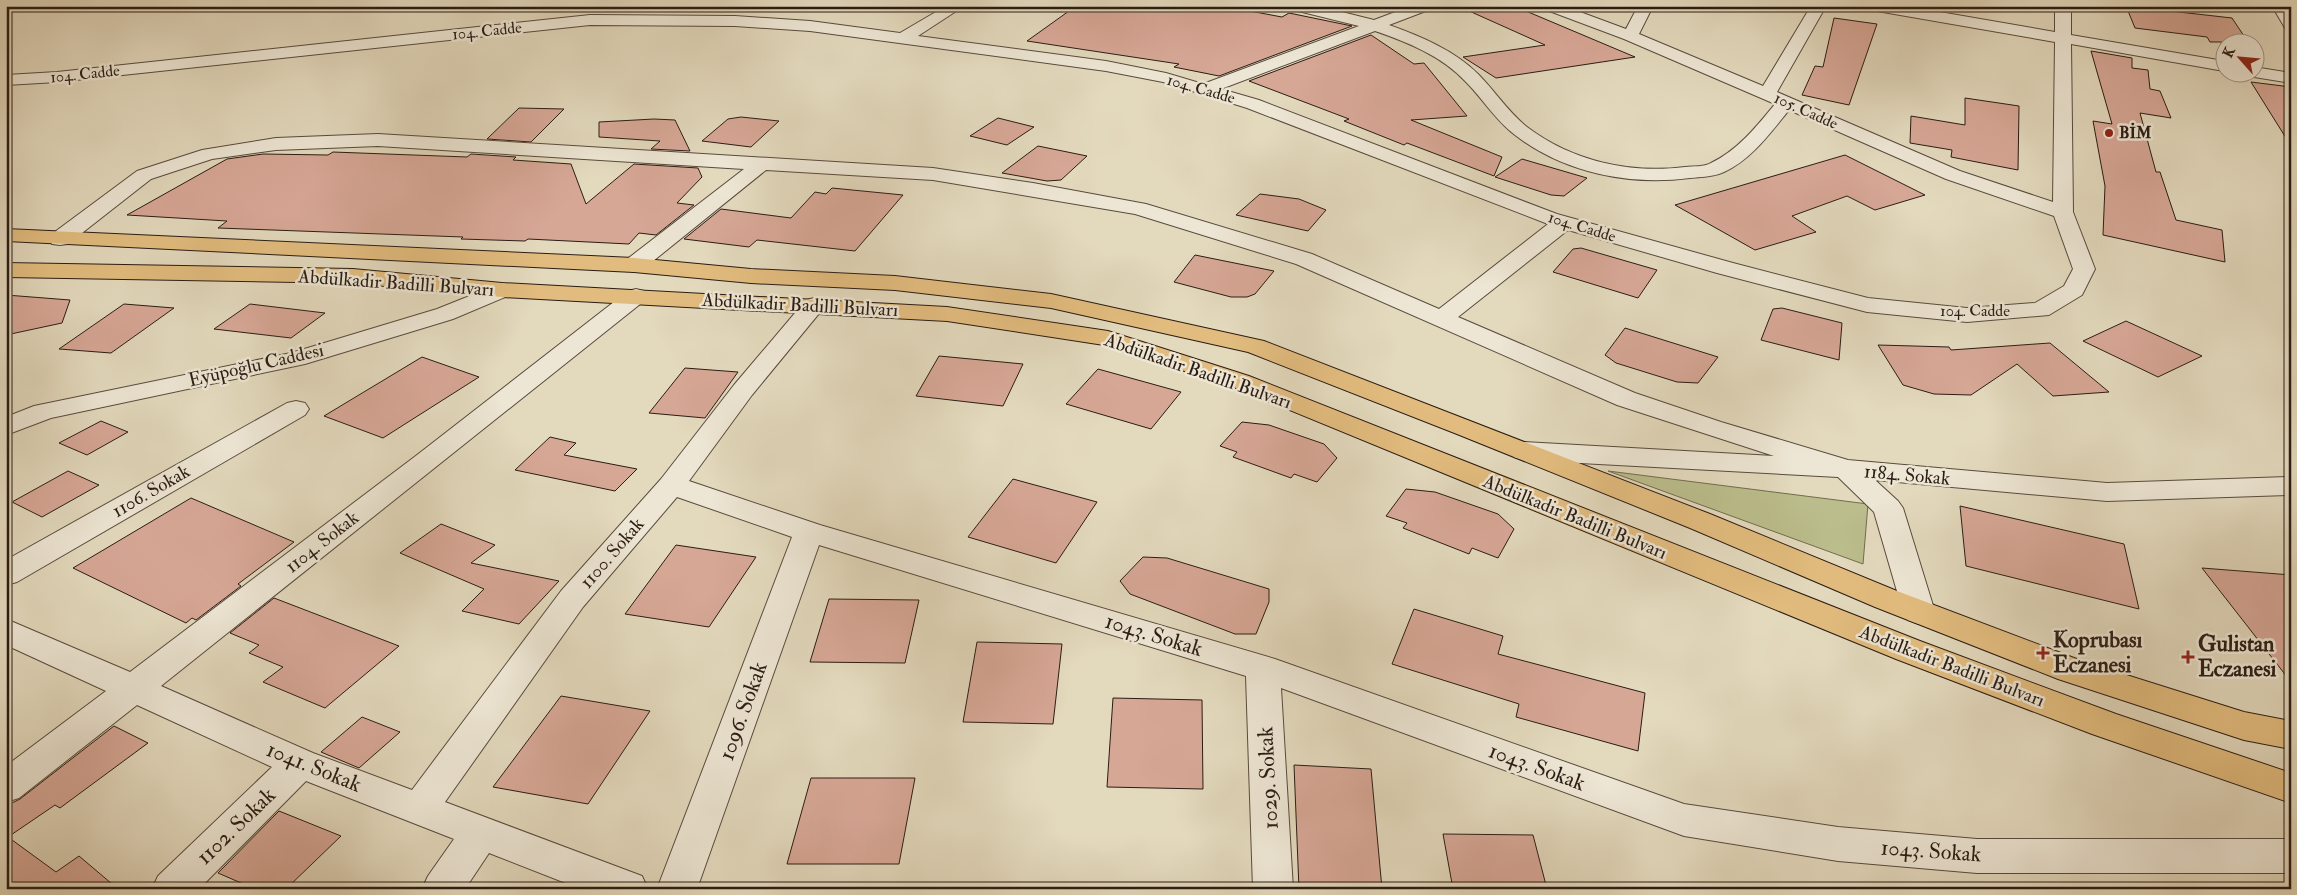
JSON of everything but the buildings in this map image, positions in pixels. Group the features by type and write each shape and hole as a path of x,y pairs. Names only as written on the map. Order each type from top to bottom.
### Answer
{"main road":[{"name":"Abdülkadir Badilli Bulvarı","path":"6,235 634,265 751,276 894,283 1052,301 1255,346 1524,451 1920,612 2070,670 2244,726 2291,735"},
{"name":"Abdülkadir Badilli Bulvarı","path":"10,273 353,276 502,290 814,305 947,314 1108,338 1221,375 1908,650 2104,724 2291,788"}],"street":[{"path":"903,38 957,6"},
{"path":"1295,6 1337,14 1400,33 1453,62 1474,80 1520,130 1558,154 1606,170 1669,177 1716,168 1748,148 1786,102"},
{"path":"1205,90 1426,6"},
{"name":"105. Cadde","path":"1549,6 1630,36 1953,175 2063,212"},
{"path":"1630,36 1646,6"},
{"path":"1767,94 1819,6"},
{"path":"1877,6 2214,64"},
{"name":"104. Cadde","path":"6,80 56,77 590,20 735,21 810,26 1106,66 1166,78 1253,104 1564,222 1726,268 1867,305 1967,315 2041,310 2074,290 2084,269 2063,212 2063,6"},
{"path":"2284,11 2291,26"},
{"path":"2264,74 2291,78"},
{"path":"60,239 144,175 210,154 276,144 325,141 378,140 934,174 1138,208 1304,259 1626,399 1846,470 1888,508 1920,612"},
{"path":"634,265 762,164"},
{"path":"1441,320 1564,222"},
{"name":"Eyüpoğlu Caddesi","path":"6,427 43,412 296,359 444,314 502,290"},
{"name":"1104. Sokak","path":"6,787 428,461 636,296"},
{"name":"1100. Sokak","path":"420,808 572,599 671,485 743,390 814,305"},
{"name":"1106. Sokak","path":"6,574 296,409"},
{"name":"1184. Sokak","path":"1524,451 1846,470 2107,492 2291,486"},
{"name":"1043. Sokak","path":"671,485 809,532 1263,668 1684,820 1838,844 1977,856 2291,856"},
{"name":"1096. Sokak","path":"677,889 809,532"},
{"name":"1041. Sokak","path":"6,632 300,763 628,889"},
{"name":"1029. Sokak","path":"1263,668 1273,889"},
{"name":"1102. Sokak","path":"172,889 300,763"},
{"path":"442,889 480,832"}],"green space":[{"path":"1608,471 1868,504 1863,564"}],"place":[{"name":"BİM","path":"2109,133"},
{"name":"Koprubası Eczanesi","path":"2043,653"},
{"name":"Gulistan Eczanesi","path":"2188,657"}]}
